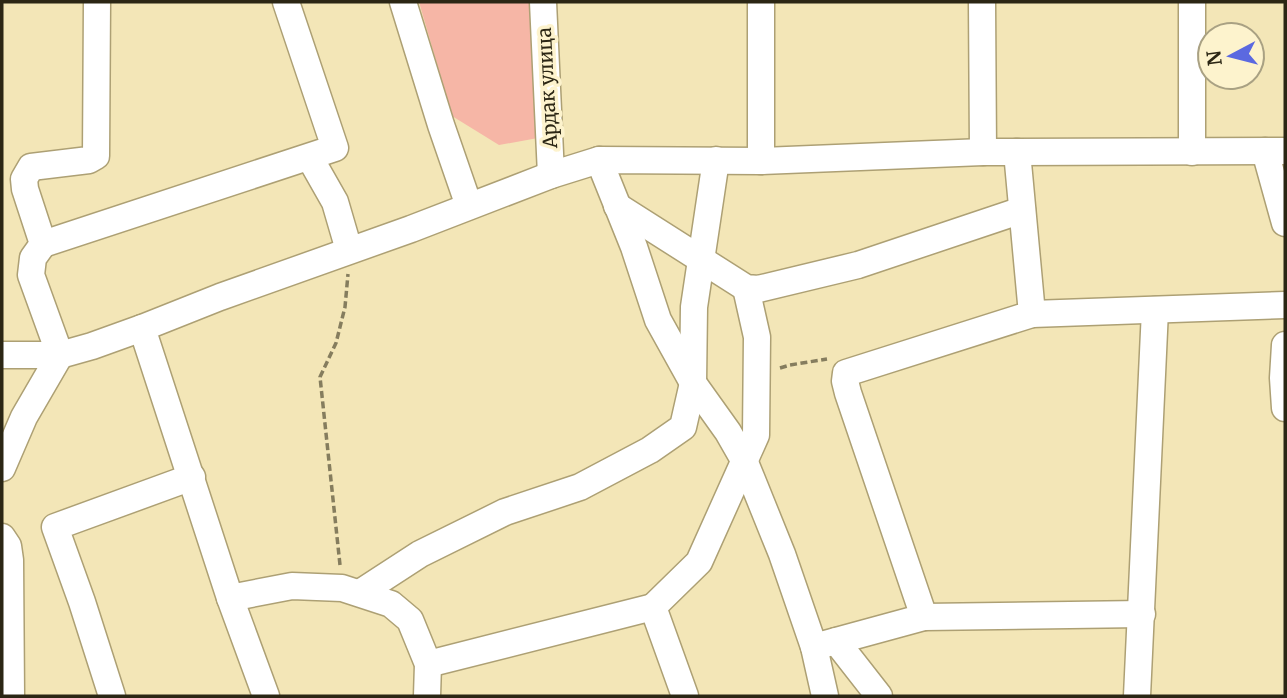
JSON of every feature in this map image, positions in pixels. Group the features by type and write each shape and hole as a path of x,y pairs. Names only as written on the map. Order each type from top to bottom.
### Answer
{"street":[{"path":"43,244 24,179 31,167 89,160 96,156 97,2"},
{"path":"60,355 31,275 33,258 43,244 335,148 286,2"},
{"path":"403,2 469,206"},
{"name":"Ардак улица","path":"543,2 551,175"},
{"path":"761,2 761,161"},
{"path":"982,2 983,152"},
{"path":"1192,2 1192,152"},
{"path":"2,355 60,355 92,346 220,297 349,260 411,229 551,175 599,160 761,161 983,152 1275,151 1285,223"},
{"path":"1017,152 1032,314"},
{"path":"310,158 335,202 349,260"},
{"path":"599,160 634,247 657,320 693,383 728,432 744,460 782,554 825,644 879,696"},
{"path":"351,591 505,512 580,487 650,450 683,427 693,383 694,307 716,160"},
{"path":"617,205 746,288 758,289 858,265 1021,210"},
{"path":"428,664 653,607 699,562 756,435 757,337 746,288"},
{"path":"924,617 848,393 846,373 1032,314 1285,305"},
{"path":"1137,696 1155,310"},
{"path":"142,328 230,598 266,696"},
{"path":"1285,345 1285,408"},
{"path":"2,468 24,417 60,355"},
{"path":"111,696 55,527 192,477"},
{"path":"2,537 8,547 10,560 10,696"},
{"path":"230,598 292,586 351,591 391,604 411,620 428,664 427,696"},
{"path":"653,607 685,696"},
{"path":"825,644 924,617 1142,614"},
{"path":"825,644 825,696"}],"path":[{"path":"349,260 345,307 336,343 320,377 351,591"},
{"path":"757,375 790,365 828,359 846,373"}],"shaded area":[{"path":"419,2 531,2 538,138 499,145 452,116"}]}
